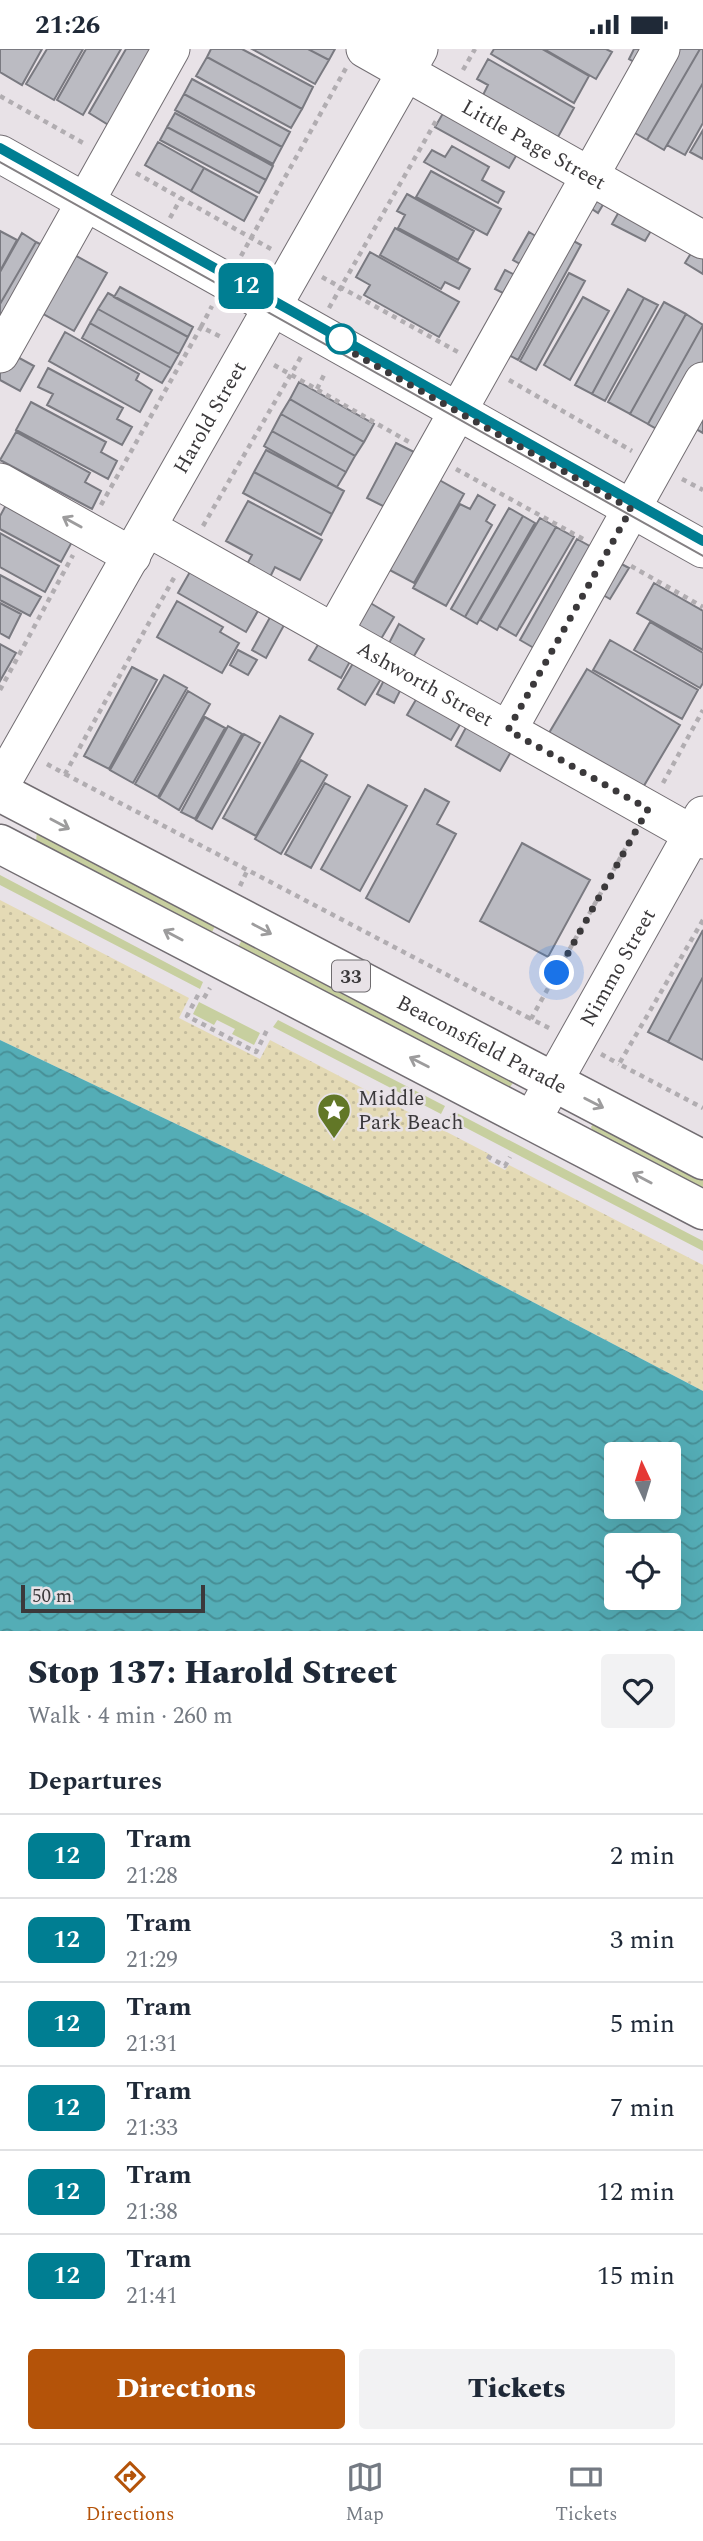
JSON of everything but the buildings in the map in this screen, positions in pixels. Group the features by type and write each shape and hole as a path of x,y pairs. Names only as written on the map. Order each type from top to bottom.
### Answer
{"main road":[{"name":"Beaconsfield Parade","path":"0,792 703,1160"},
{"name":"Beaconsfield Parade","path":"0,844 703,1210"}],"street":[{"path":"0,354 171,49"},
{"path":"334,632 661,49"},
{"name":"Little Page Street","path":"358,55 412,61 449,96 703,240"},
{"name":"Harold Street","path":"0,786 412,61"},
{"path":"0,154 703,549"},
{"path":"508,730 703,381"},
{"name":"Ashworth Street","path":"0,482 86,530 189,551 648,809 699,830"},
{"name":"Nimmo Street","path":"532,1120 699,830"}],"path":[{"path":"341,288 475,49"},
{"path":"0,690 86,530 358,55"},
{"path":"0,96 703,490"},
{"path":"201,327 703,607"},
{"path":"65,774 301,357"},
{"path":"531,1019 703,710"},
{"path":"21,750 703,1108"},
{"path":"620,1064 703,920"},
{"path":"198,995 187,1016 256,1052 267,1030"},
{"path":"487,1156 505,1166 510,1157"}],"green space":[{"path":"37,831 217,922 212,932 36,842"},
{"path":"0,875 203,982 200,989 0,885"},
{"path":"244,936 515,1080 510,1087 500,1084 238,947"},
{"path":"199,1002 260,1033 254,1045 232,1034 235,1029 217,1020 214,1025 193,1014"},
{"path":"278,1020 445,1106 441,1114 273,1027"},
{"path":"453,1111 703,1241 703,1251 449,1119"},
{"path":"594,1122 703,1174 703,1189 593,1132 591,1127"}],"sand":[{"name":"Middle Park Beach","path":"0,900 189,998 179,1018 260,1059 270,1040 491,1155 488,1161 505,1170 509,1165 703,1265 703,1391 359,1211 0,1040"}],"water":[{"path":"0,1040 359,1211 703,1391 703,1631 0,1631"}],"tram line":[{"path":"0,148 703,541"},
{"name":"12","path":"0,148 703,541"},
{"path":"0,162 703,556"}],"place":[{"name":"Middle Park Beach","path":"334,1140"}],"route":[{"path":"341,339 339,345 631,509 508,730 648,809 557,973"}]}
